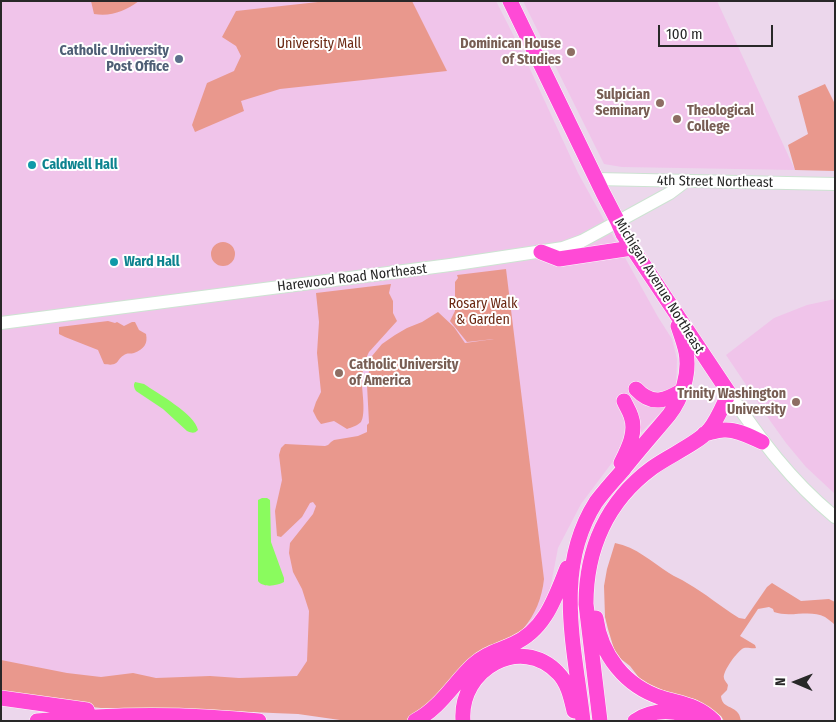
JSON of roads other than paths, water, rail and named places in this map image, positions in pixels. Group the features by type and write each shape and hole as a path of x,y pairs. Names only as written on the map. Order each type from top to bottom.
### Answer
{"main road":[{"name":"Michigan Avenue Northeast","path":"510,1 623,234 729,392"},
{"path":"541,252 559,258 632,248"},
{"path":"608,486 669,415 683,390 687,372 686,356 673,310"},
{"path":"636,389 644,397 654,400 668,398 683,390"},
{"path":"600,721 587,614 586,585 597,540 611,510 628,489 658,464 704,434 714,422 729,392"},
{"path":"415,721 437,705 481,658 530,634 539,625 551,607 592,510 608,486 626,453 632,437 632,421 624,401"},
{"path":"704,434 729,430 739,432 762,442"},
{"path":"658,464 625,504 607,538 596,577 595,602 597,625 601,640 610,658 619,671 629,680 655,695 696,708 714,721"},
{"path":"580,537 570,582 570,601 583,721"},
{"path":"463,721 464,699 471,684 486,668 511,657 542,661 558,673 568,690 577,721"},
{"path":"1,698 126,715"},
{"path":"635,721 646,715 662,711 684,714 698,721"},
{"path":"37,721 126,715 191,716 260,721"}],"street":[{"name":"4th Street Northeast","path":"596,179 835,184"},
{"name":"Harewood Road Northeast","path":"1,323 563,248 575,244 618,222 670,193 686,181"},
{"name":"Michigan Avenue Northeast","path":"729,392 762,442 794,479 835,517"}],"place":[{"name":"Dominican House of Studies","path":"571,52"},
{"name":"Catholic University Post Office","path":"179,59"},
{"name":"Sulpician Seminary","path":"660,103"},
{"name":"Theological College","path":"677,119"},
{"name":"Caldwell Hall","path":"32,165"},
{"name":"Ward Hall","path":"114,262"},
{"name":"Catholic University of America","path":"339,373"},
{"name":"Trinity Washington University","path":"796,402"}],"park label":[{"name":"University Mall","path":"319,44"},
{"name":"Rosary Walk & Garden","path":"483,312"}]}
